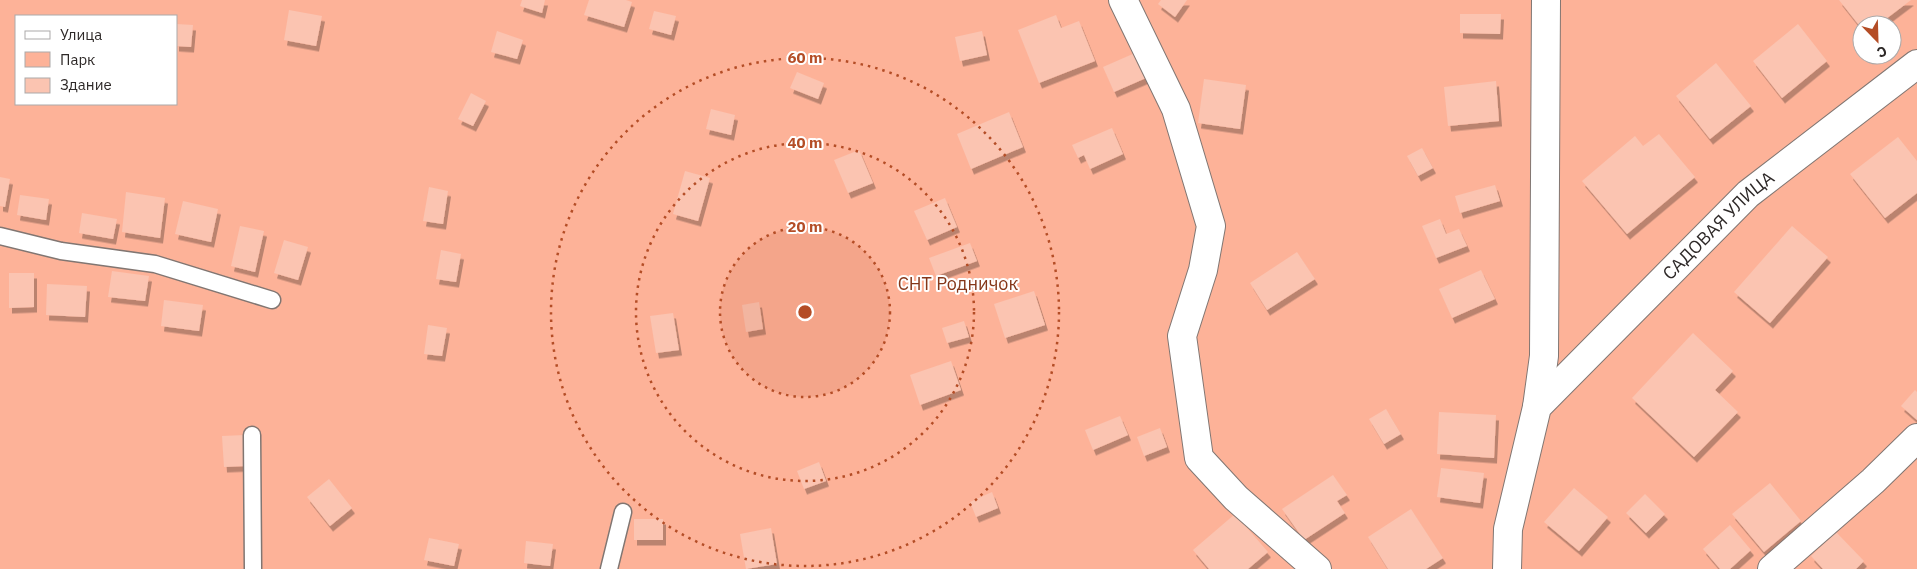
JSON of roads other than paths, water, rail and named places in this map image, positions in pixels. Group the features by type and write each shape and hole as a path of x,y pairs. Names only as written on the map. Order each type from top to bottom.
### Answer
{"street":[{"path":"1123,0 1176,109 1211,226 1203,270 1182,336 1200,458 1236,498 1317,569"},
{"path":"1507,569 1508,530 1537,407 1544,356 1546,0"},
{"name":"САДОВАЯ УЛИЦА","path":"1537,407 1748,194 1917,64"},
{"path":"1772,569 1873,481 1917,438"}],"lane":[{"path":"0,236 61,251 155,264 272,300"},
{"path":"252,434 253,569"},
{"path":"609,569 623,512"}],"park label":[{"name":"СНТ Родничок","path":"958,284"}]}
